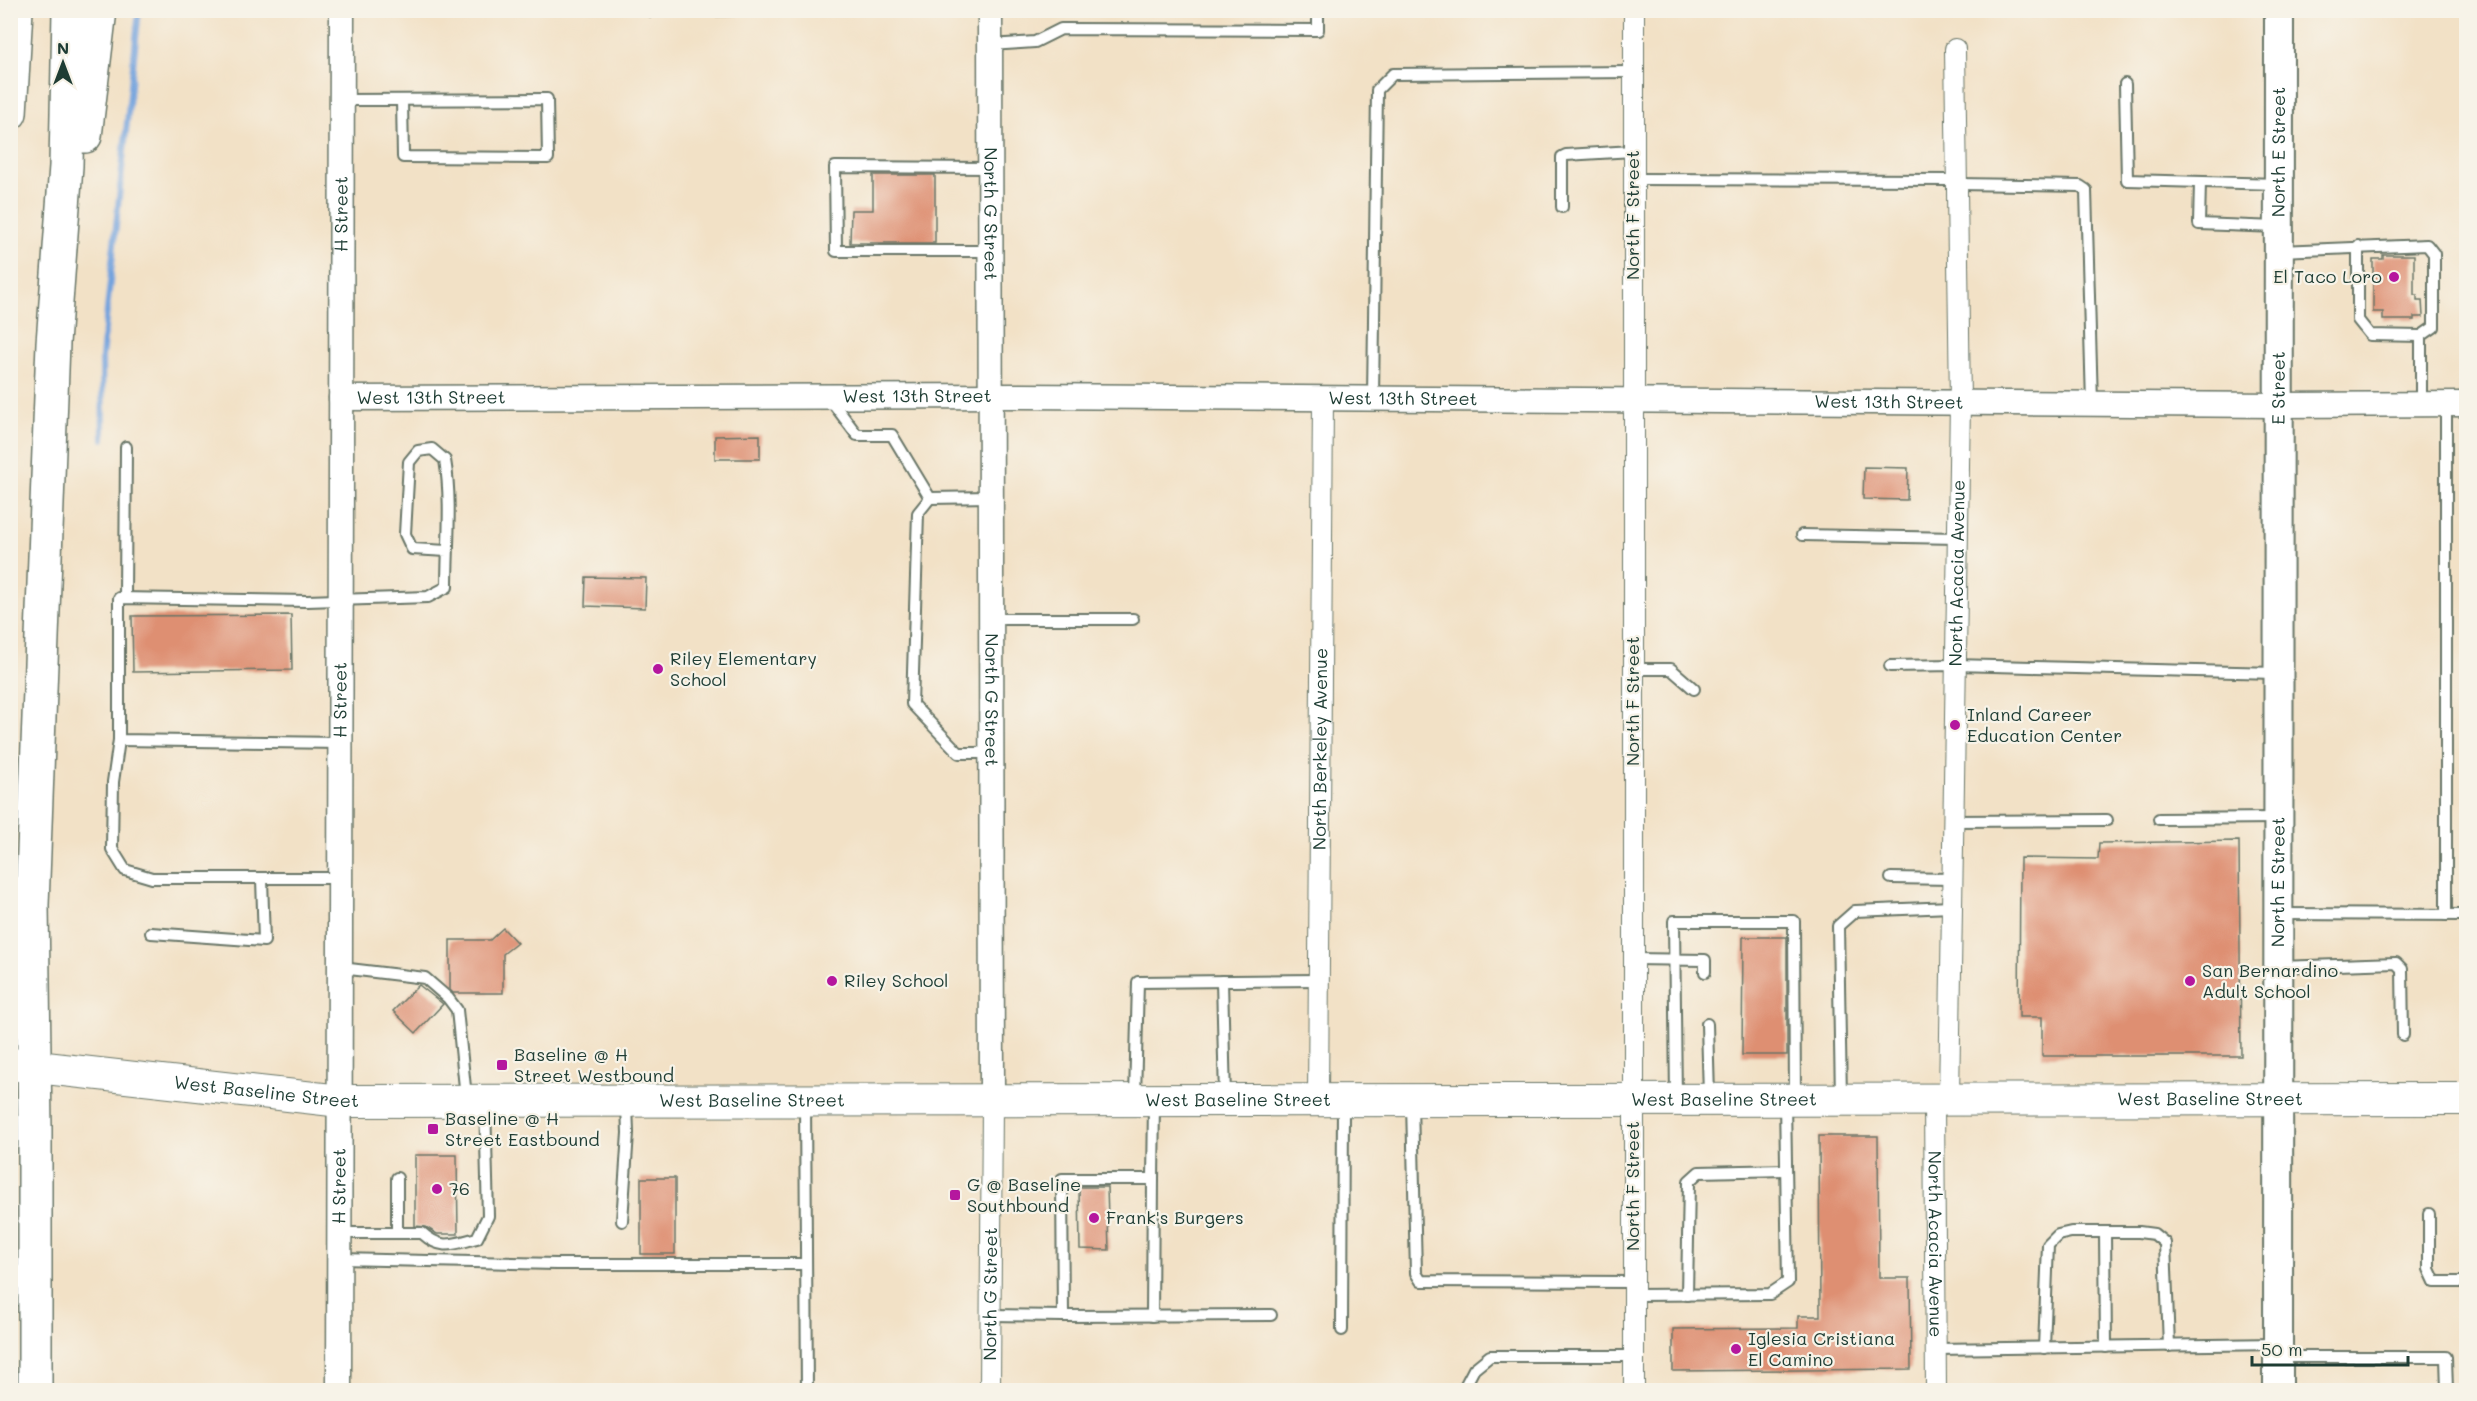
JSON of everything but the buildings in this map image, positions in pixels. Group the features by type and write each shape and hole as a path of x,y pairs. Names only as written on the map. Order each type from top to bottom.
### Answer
{"highway":[{"path":"10,113 16,10"},
{"path":"35,1390 23,1065 32,905 53,343 66,166 69,10"},
{"path":"66,166 80,157 83,151 100,10"}],"main road":[{"name":"North E Street","path":"2279,10 2279,296"},
{"name":"E Street","path":"2278,481 2279,296"},
{"name":"North E Street","path":"2278,481 2278,1390"},
{"name":"West Baseline Street","path":"23,1065 341,1101 1225,1098 1331,1100 2466,1099"}],"street":[{"name":"H Street","path":"339,1390 342,10"},
{"name":"North G Street","path":"990,10 992,1100 990,1390"},
{"name":"North F Street","path":"1634,10 1634,1390"},
{"name":"North Acacia Avenue","path":"1936,1390 1942,1098 1952,879 1960,402 1955,49"},
{"name":"West 13th Street","path":"341,398 990,396 2279,405 2456,404"},
{"name":"North Berkeley Avenue","path":"1323,398 1319,980 1331,1100"}],"lane":[{"path":"652,11 738,10"},
{"path":"990,45 1035,42 1061,29 1318,30 1318,10"},
{"path":"1373,398 1377,90 1393,74 1634,72"},
{"path":"2125,84 2127,180 2279,184"},
{"path":"342,100 548,99 548,158 403,157 402,100"},
{"path":"1562,207 1562,157 1633,151"},
{"path":"990,168 835,167 836,251 990,251"},
{"path":"1633,179 1957,182 2080,186 2086,190 2092,403"},
{"path":"2200,182 2199,224 2279,239 2324,251 2358,246 2427,245 2434,254 2434,327 2421,336 2370,335 2358,320 2358,246"},
{"path":"2421,336 2421,404"},
{"path":"828,396 857,435 892,435 930,498"},
{"path":"2446,915 2456,404"},
{"path":"125,598 126,447"},
{"path":"341,878 152,878 124,870 112,849 113,782 119,740 119,598 307,601 428,597 447,587 448,476 445,460 432,449 417,451 410,462 405,534 412,549 447,551"},
{"path":"930,498 990,497"},
{"path":"930,498 918,513 912,705 959,753 990,753"},
{"path":"1802,535 1957,538"},
{"path":"990,619 1133,620"},
{"path":"1890,666 1955,665 2278,673"},
{"path":"1633,669 1671,669 1694,689"},
{"path":"119,740 341,742"},
{"path":"2159,819 2278,818"},
{"path":"1952,821 2107,820"},
{"path":"1892,878 1952,879"},
{"path":"151,933 264,941 262,879"},
{"path":"1841,1099 1838,926 1855,911 1951,907"},
{"path":"2278,914 2466,915"},
{"path":"1412,1100 1416,1273 1421,1281 1634,1289 1687,1294 1770,1294 1788,1282 1786,1170 1794,921 1674,921 1676,1100"},
{"path":"1633,959 1705,960 1706,972"},
{"path":"2278,966 2396,963 2402,969 2403,1035"},
{"path":"340,1233 422,1233 434,1244 449,1245 477,1238 488,1216 476,1100 457,1010 448,998 425,978 341,968"},
{"path":"1152,1316 1154,1179 1144,1100 1136,984 1141,980 1319,980"},
{"path":"1222,981 1225,1098"},
{"path":"1707,1024 1709,1100"},
{"path":"805,1100 807,1390"},
{"path":"1331,1100 1342,1330"},
{"path":"622,1221 628,1134 627,1101"},
{"path":"1687,1294 1689,1181 1699,1172 1786,1170"},
{"path":"396,1232 397,1178"},
{"path":"1063,1316 1062,1179 1154,1179"},
{"path":"2429,1214 2429,1269 2435,1282 2466,1282"},
{"path":"2044,1348 2048,1245 2058,1235 2105,1232 2154,1234 2165,1243 2169,1346"},
{"path":"2105,1232 2106,1347"},
{"path":"340,1259 556,1264 807,1264"},
{"path":"992,1315 1271,1315"},
{"path":"1936,1349 2169,1346 2446,1357 2446,1390"},
{"path":"1463,1390 1474,1369 1490,1356 1634,1356"}],"waterway":[{"path":"103,439 102,357 139,10"}],"place":[{"name":"El Taco Loro","path":"2394,277"},
{"name":"Riley Elementary School","path":"658,669"},
{"name":"Inland Career Education Center","path":"1955,725"},
{"name":"Riley School","path":"832,981"},
{"name":"San Bernardino Adult School","path":"2190,981"},
{"name":"Baseline @ H Street Westbound","path":"502,1065"},
{"name":"Baseline @ H Street Eastbound","path":"433,1129"},
{"name":"76","path":"437,1189"},
{"name":"G @ Baseline Southbound","path":"955,1195"},
{"name":"Frank's Burgers","path":"1094,1218"},
{"name":"Iglesia Cristiana El Camino","path":"1736,1349"}]}
